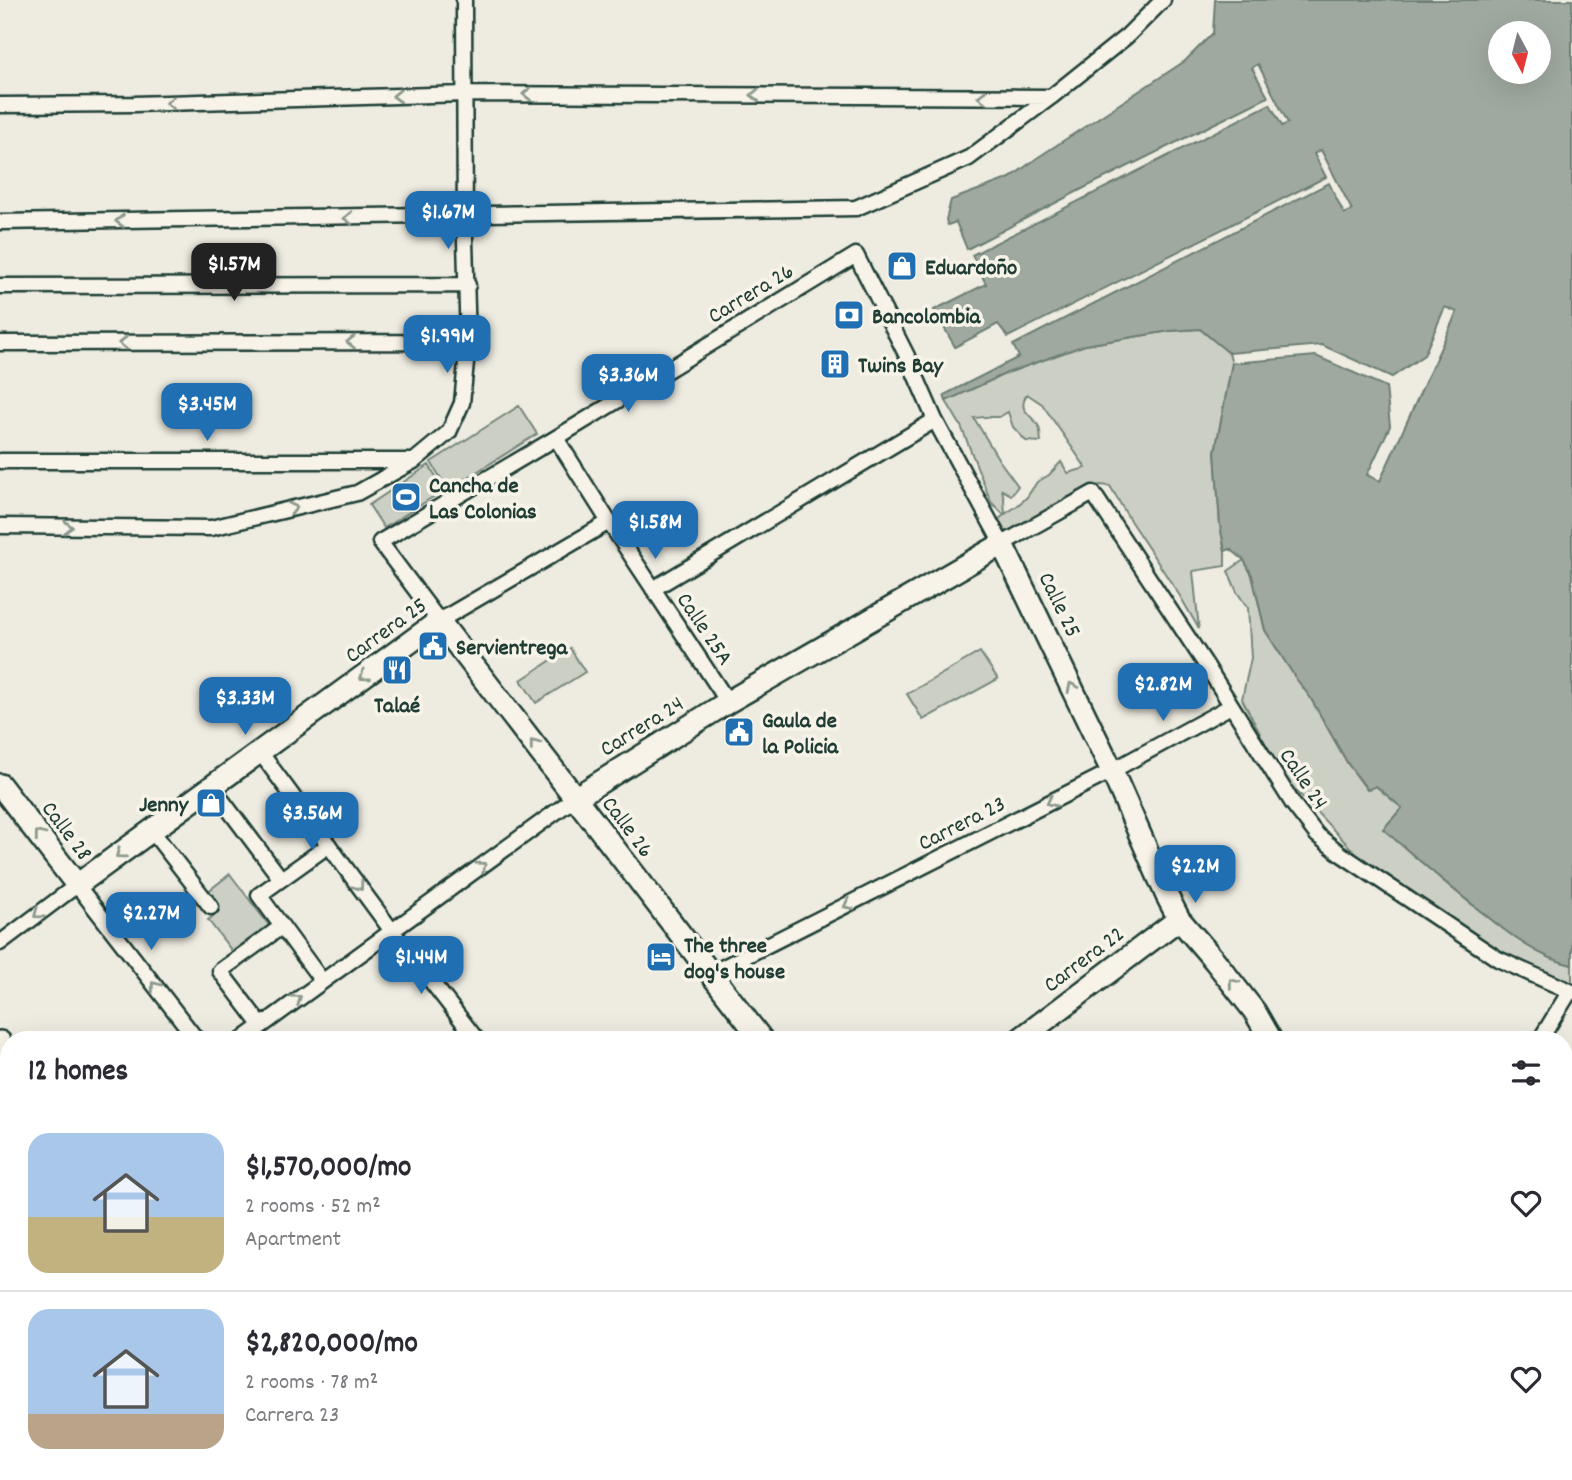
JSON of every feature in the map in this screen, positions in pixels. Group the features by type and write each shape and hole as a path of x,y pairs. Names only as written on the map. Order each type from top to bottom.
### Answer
{"main road":[{"name":"Carrera 24","path":"575,798 728,702 1002,544"},
{"name":"Calle 25","path":"1002,544 1112,771 1179,919 1255,1012 1266,1031"},
{"name":"Carrera 25","path":"77,885 439,621"},
{"name":"Calle 26","path":"439,621 755,1031"},
{"name":"Calle 28","path":"0,785 77,885"},
{"name":"Carrera 22","path":"1039,1031 1179,919"}],"street":[{"path":"0,526 211,528 357,493 414,461 449,432 462,403 468,342 464,0"},
{"path":"0,222 856,208 969,158 1127,36 1163,0"},
{"path":"0,105 134,104 465,93 1051,97"},
{"name":"Calle 25","path":"856,255 934,420 1002,544"},
{"name":"Carrera 26","path":"380,542 856,255"},
{"path":"0,286 468,285"},
{"path":"0,343 468,342"},
{"path":"653,589 934,420"},
{"name":"Calle 25A","path":"556,438 728,702"},
{"path":"0,461 414,461"},
{"name":"Carrera 24","path":"1002,544 1093,493"},
{"name":"Calle 24","path":"1093,493 1293,804 1317,835 1341,854 1497,958 1571,992"},
{"name":"Carrera 25","path":"439,621 609,522"},
{"name":"Calle 26","path":"380,542 439,621"},
{"name":"Carrera 23","path":"710,974 1112,771 1231,706"},
{"path":"260,752 392,931 470,1031"},
{"path":"212,787 281,879"},
{"name":"Carrera 24","path":"254,1031 575,798"},
{"path":"152,831 211,907"},
{"path":"322,981 260,895 329,845"},
{"name":"Carrera 25","path":"0,943 77,885"},
{"name":"Calle 28","path":"77,885 190,1031"},
{"path":"261,1026 220,971 281,927"},
{"path":"1546,1031 1571,992"}],"shaded area":[{"path":"1215,0 1572,0 1572,965 1548,957 1514,937 1383,829 1402,808 1376,786 1368,790 1348,764 1310,697 1265,630 1252,575 1244,560 1230,549 1225,551 1220,525 1215,452 1232,363 1316,356 1386,387 1390,426 1367,475 1380,481 1457,312 1445,307 1424,355 1392,377 1322,345 1229,353 1200,329 1170,331 1085,345 1007,373 946,401 944,395 1019,357 1013,345 1329,183 1344,214 1352,210 1321,150 1314,154 1326,177 1008,337 998,324 955,347 934,310 986,284 972,255 1270,104 1282,126 1288,123 1258,64 1252,68 1268,97 967,249 956,222 948,225 946,220 951,200 1010,178 1185,61 1213,33"},
{"path":"1200,329 1229,353 1232,363 1215,452 1225,566 1193,571 1199,629 1110,486 1100,485 1077,495 1011,534 1003,529 999,519 1004,515 991,502 961,426 946,401 1007,373 1085,345 1170,331","holes":["1027,394 1042,404 1086,468 1068,473 1061,462 1049,475 1037,482 1027,497 1005,514 1002,490 1011,495 1018,486 974,418 999,417 1008,412 1013,427 1026,441 1041,442 1039,427 1023,404"]},
{"path":"519,406 537,434 448,490 431,462"},
{"name":"Cancha de Las Colonias","path":"429,465 444,490 384,528 369,505"},
{"path":"1244,560 1252,575 1265,630 1310,697 1348,764 1367,790 1376,786 1402,808 1384,829 1512,935 1546,956 1572,965 1572,986 1462,933 1362,860 1283,777 1242,699 1251,658 1248,608 1228,571"},
{"path":"570,648 585,672 536,703 521,680"},
{"path":"980,652 998,679 923,720 907,694"},
{"path":"230,874 271,928 235,955 208,920 220,911 206,893"}],"place":[{"name":"Eduardoño","path":"902,266"},
{"name":"Bancolombia","path":"849,315"},
{"name":"Twins Bay","path":"835,364"},
{"name":"Cancha de Las Colonias","path":"406,497"},
{"name":"Servientrega","path":"433,646"},
{"name":"Talaé","path":"397,670"},
{"name":"Gaula de la Policia","path":"739,732"},
{"name":"Jenny","path":"211,803"},
{"name":"The three dog's house","path":"661,957"}]}
